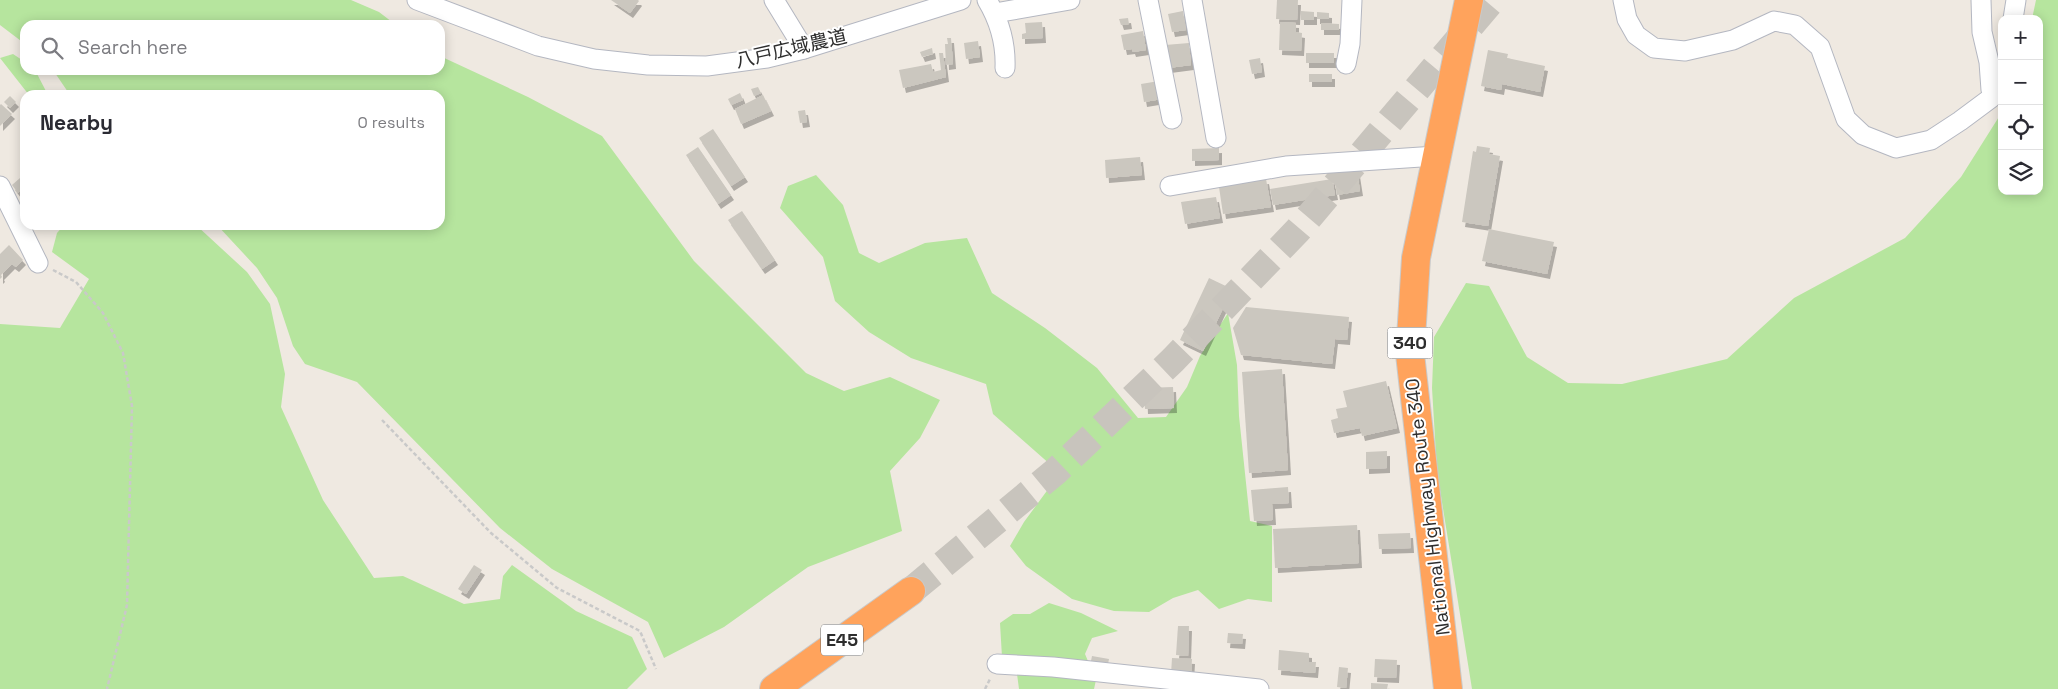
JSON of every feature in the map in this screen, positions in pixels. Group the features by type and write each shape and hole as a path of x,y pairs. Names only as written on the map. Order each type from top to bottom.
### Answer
{"highway":[{"name":"National Highway Route 340","path":"1448,689 1410,354 1416,258 1469,0"},
{"name":"E45","path":"774,689 911,591"}],"street":[{"name":"八戸広域農道","path":"417,0 538,46 594,59 648,65 707,66 767,58 804,49 961,0"},
{"path":"774,0 804,49"},
{"path":"1005,68 1001,34 991,6 1070,0"},
{"path":"1148,0 1172,119"},
{"path":"1192,0 1216,138"},
{"path":"1346,64 1350,44 1352,0"},
{"path":"1623,0 1627,19 1636,35 1654,48 1685,51 1733,40 1774,21 1794,25 1820,47 1846,119 1863,135 1896,148 1931,140 1991,98 1998,80"},
{"path":"1981,0 1982,32 1989,62 1991,98"},
{"path":"2014,15 2016,0"},
{"path":"1170,186 1286,166 1436,156"},
{"path":"0,186 20,227"},
{"path":"22,230 38,263"},
{"path":"997,664 1052,667 1259,689"}],"path":[{"path":"38,263 76,282 103,313 123,353 132,406 127,605 107,689"},
{"path":"382,420 491,533 557,588 640,631 656,669"}],"green space":[{"path":"0,0 351,0 379,12 389,20 20,20 20,40 0,25"},
{"path":"2036,0 2058,0 2058,689 1472,689 1437,471 1432,388 1434,337 1466,283 1489,286 1527,357 1568,383 1622,384 1727,359 1794,298 1905,238 1961,177 1998,118 1998,195 2043,195 2043,15 2033,15"},
{"path":"13,54 20,59 20,75 38,75 45,90 25,90 0,58"},
{"path":"445,58 528,97 602,136 694,261 806,373 844,391 890,377 940,400 920,438 890,471 902,531 808,567 724,627 664,658 648,622 552,569 500,528 357,382 305,364 293,346 277,298 257,268 222,230 445,230 445,90 67,90 56,75 445,75"},
{"path":"816,175 843,205 859,253 879,263 925,243 967,238 992,293 1045,328 1097,368 1138,418 1166,417 1187,387 1200,356 1228,313 1237,365 1239,416 1250,521 1272,526 1272,602 1248,599 1219,609 1198,590 1173,598 1149,612 1114,611 1072,599 1026,566 1010,546 1024,522 1060,473 993,414 986,384 911,358 869,332 835,301 823,257 780,208 788,186"},
{"path":"60,230 201,230 247,272 270,304 285,374 281,407 323,500 374,578 403,576 464,604 500,599 503,576 512,565 576,611 632,637 647,669 627,689 0,689 0,324 60,328 89,279 52,252"},
{"path":"1049,603 1081,613 1118,631 1092,638 1085,654 1096,680 1094,689 1019,689 1017,674 1002,657 1000,623 1013,614 1030,614"}],"building":[{"path":"611,0 638,0 639,1 630,13"},
{"path":"1277,0 1298,0 1297,20 1276,19"},
{"path":"1183,11 1186,30 1172,32 1168,14"},
{"path":"1301,11 1314,12 1314,20 1301,20"},
{"path":"1317,12 1329,13 1329,19 1317,19"},
{"path":"1128,18 1129,24 1121,25 1119,19"},
{"path":"1042,22 1043,38 1022,39 1022,34 1026,33 1025,23"},
{"path":"1280,22 1296,23 1296,32 1302,33 1301,51 1279,50"},
{"path":"1321,23 1339,24 1339,30 1321,30"},
{"path":"1143,31 1146,50 1133,52 1132,49 1124,50 1121,35"},
{"path":"947,38 951,38 953,64 946,65 945,44 948,44"},
{"path":"978,41 980,57 966,59 964,43"},
{"path":"1189,43 1191,65 1168,68 1165,45"},
{"path":"932,48 933,54 922,57 920,52"},
{"path":"1488,50 1508,54 1507,58 1545,66 1540,92 1502,84 1501,90 1481,86"},
{"path":"939,53 943,53 946,77 903,88 899,70 931,64 933,72 941,70"},
{"path":"1306,53 1334,53 1334,63 1306,63"},
{"path":"1260,58 1262,72 1252,74 1249,60"},
{"path":"1309,74 1332,74 1332,82 1309,82"},
{"path":"1159,81 1162,99 1144,102 1141,84"},
{"path":"758,87 761,93 754,96 751,89"},
{"path":"740,93 743,100 731,105 728,99"},
{"path":"763,95 771,111 741,124 735,109"},
{"path":"10,96 16,102 10,108 4,102"},
{"path":"0,105 12,114 0,126"},
{"path":"805,110 807,122 800,123 798,111"},
{"path":"713,129 745,177 731,186 699,138"},
{"path":"1477,146 1490,148 1489,154 1500,156 1488,226 1462,222 1473,151 1476,152"},
{"path":"698,147 731,195 718,204 686,155"},
{"path":"1219,148 1219,160 1192,161 1192,149"},
{"path":"1140,157 1142,175 1106,178 1105,160"},
{"path":"1357,172 1360,191 1337,195 1334,176"},
{"path":"20,178 20,191 18,193 12,185"},
{"path":"1266,179 1271,207 1223,214 1219,187"},
{"path":"1332,179 1335,195 1273,205 1270,189"},
{"path":"1216,197 1220,218 1185,224 1181,202"},
{"path":"742,211 775,260 762,269 728,220"},
{"path":"1489,229 1554,242 1547,274 1482,261"},
{"path":"9,245 23,260 16,267 12,264 1,275 0,279 0,254"},
{"path":"1209,278 1232,289 1203,351 1180,340"},
{"path":"1246,307 1349,317 1347,340 1335,339 1332,364 1241,355 1233,328"},
{"path":"1282,369 1288,470 1249,473 1242,372"},
{"path":"1386,381 1397,428 1362,436 1360,428 1334,433 1331,420 1338,418 1336,409 1347,407 1343,391"},
{"path":"1173,387 1174,408 1145,409 1144,388"},
{"path":"1387,451 1387,468 1366,469 1366,452"},
{"path":"1288,487 1289,503 1272,504 1273,520 1254,521 1251,490"},
{"path":"1357,525 1359,563 1275,568 1273,529"},
{"path":"1410,533 1411,548 1379,549 1378,534"},
{"path":"474,565 482,570 466,594 458,589"},
{"path":"1178,626 1189,626 1188,656 1176,655"},
{"path":"1228,633 1243,634 1242,644 1227,643"},
{"path":"1279,650 1309,653 1309,662 1316,662 1315,673 1278,670"},
{"path":"1092,656 1109,659 1108,664 1091,661"},
{"path":"1172,658 1192,659 1191,675 1171,674"},
{"path":"1375,659 1397,660 1396,678 1374,677"},
{"path":"1339,667 1348,668 1346,688 1337,687"},
{"path":"1371,683 1388,684 1387,689 1371,689"}],"tunnel":[{"path":"911,591 1055,472 1173,360 1298,230 1492,0"}]}
